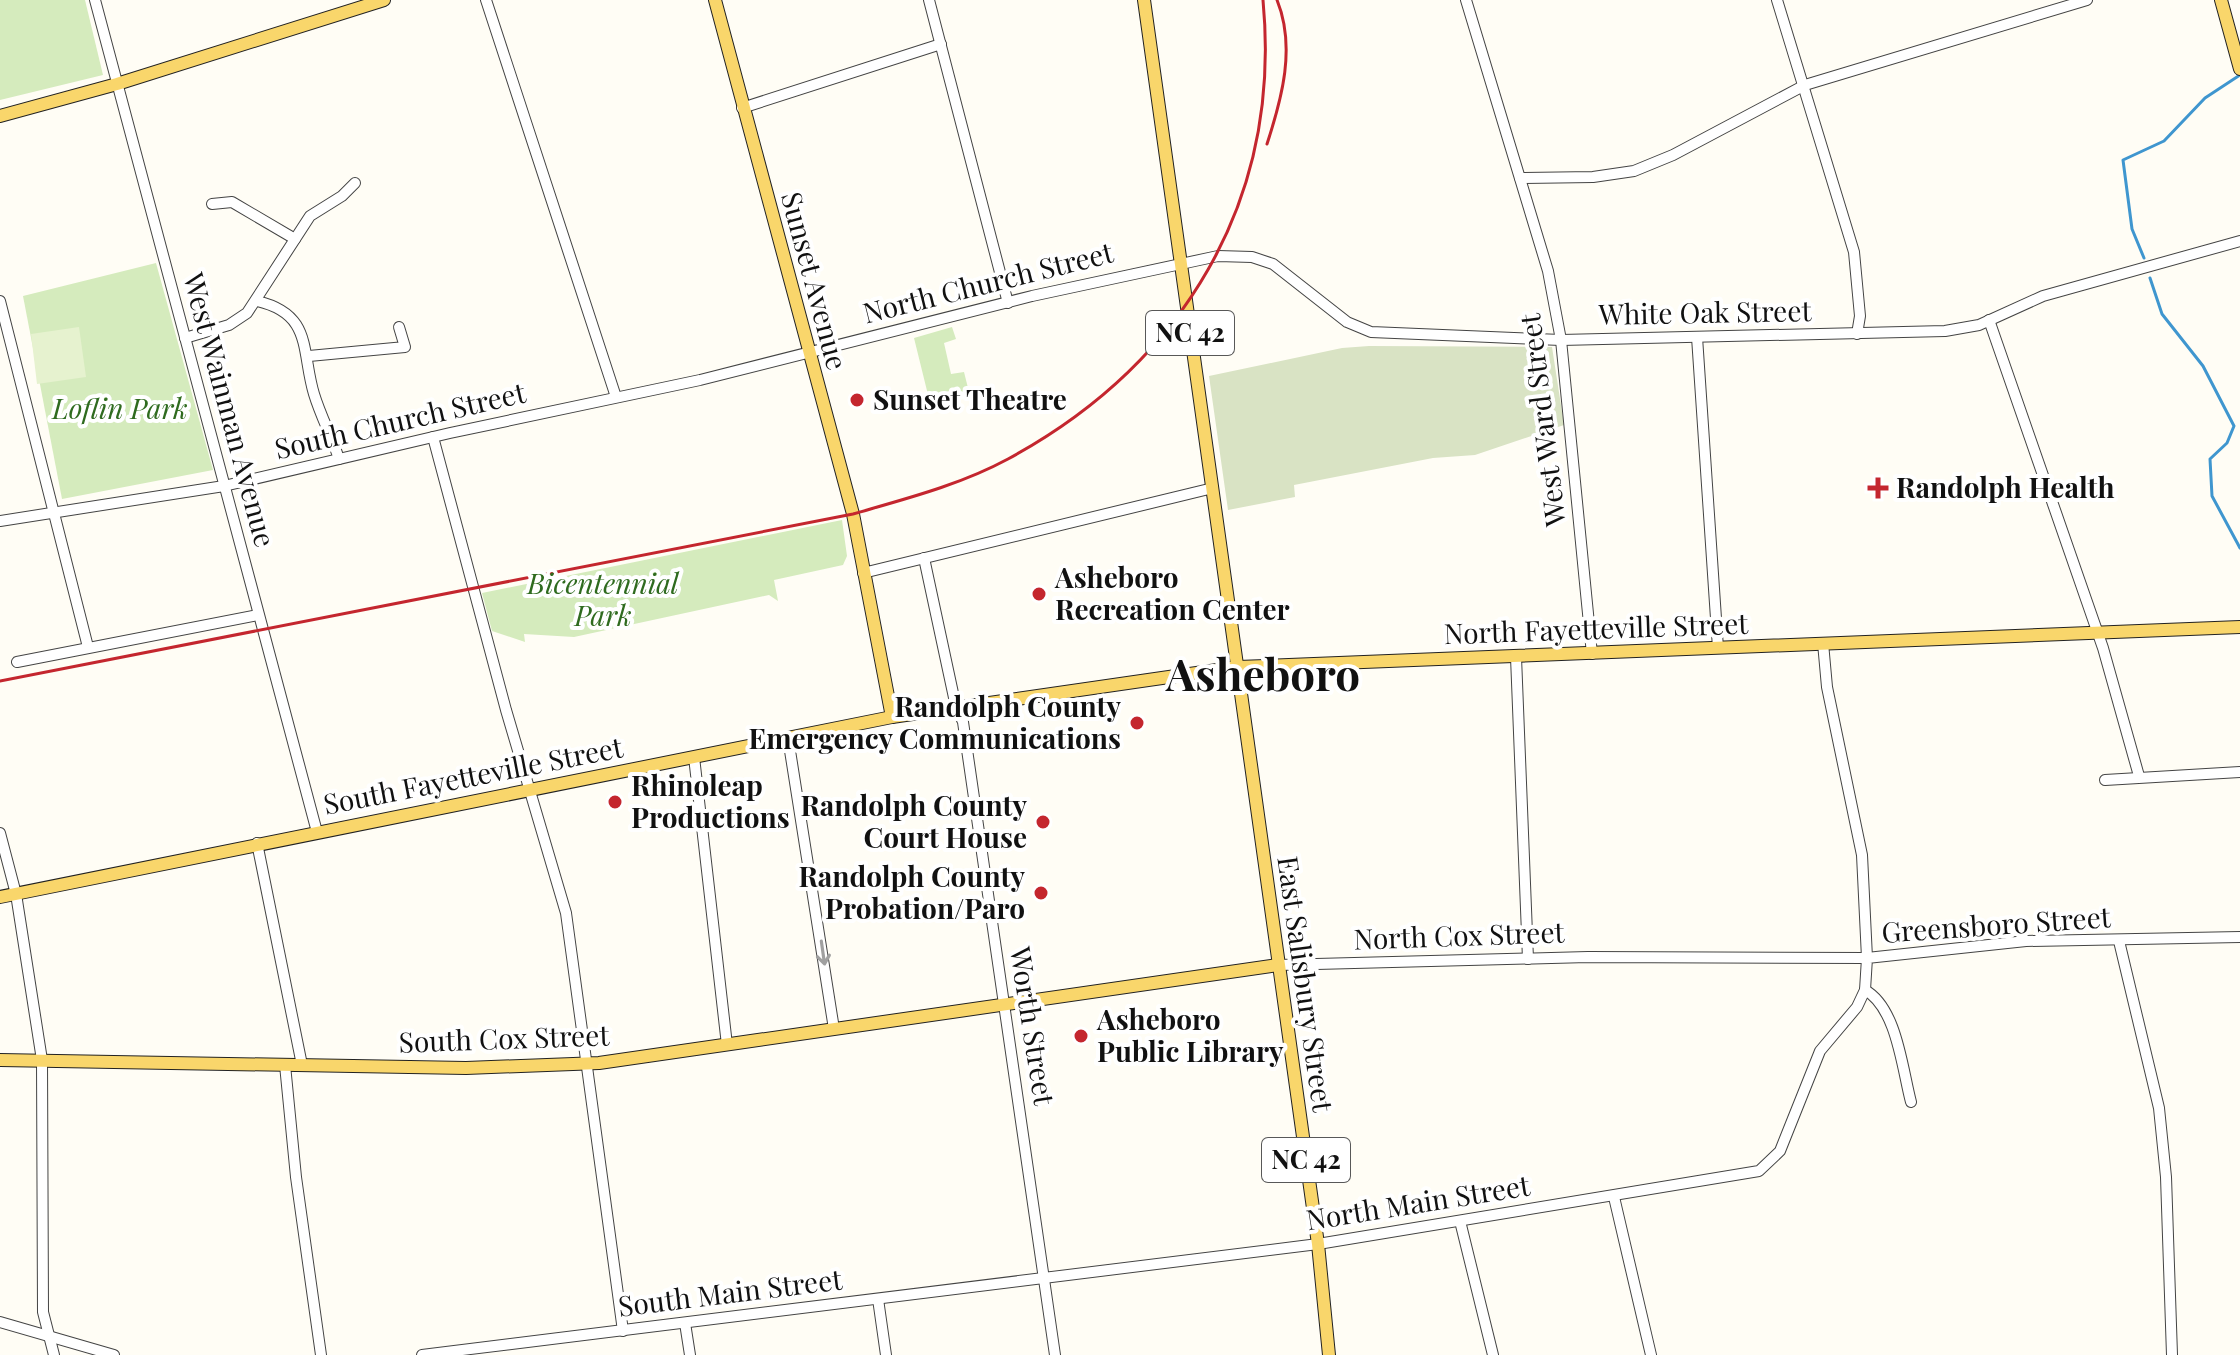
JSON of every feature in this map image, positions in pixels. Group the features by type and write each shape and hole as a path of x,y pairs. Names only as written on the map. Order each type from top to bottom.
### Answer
{"main road":[{"path":"0,116 117,84 347,6 384,0"},
{"name":"Sunset Avenue","path":"715,0 853,514 892,717"},
{"name":"NC 42","path":"1144,0 1238,667"},
{"path":"2221,0 2240,69"},
{"name":"North Fayetteville Street","path":"956,707 1238,667 2240,627"},
{"name":"East Salisbury Street","path":"1238,667 1318,1244 1329,1355"},
{"name":"South Fayetteville Street","path":"0,897 257,843 464,805 892,717 956,707"},
{"name":"North Cox Street","path":"1006,1004 1278,965"},
{"name":"South Cox Street","path":"0,1060 511,1068 587,1063 727,1045 1006,1004"}],"street":[{"name":"West Wainman Avenue","path":"95,0 317,832"},
{"path":"486,0 616,397"},
{"path":"929,0 1008,303"},
{"name":"West Ward Street","path":"1466,0 1548,271 1561,340 1592,654"},
{"path":"1777,0 1854,252 1860,316 1857,334"},
{"path":"1520,178 1593,177 1634,171 1673,155 1805,85 2087,0"},
{"path":"742,108 941,44"},
{"path":"185,338 229,325 247,313 310,216 342,196 355,183"},
{"path":"212,204 232,202 295,239"},
{"name":"White Oak Street","path":"1180,261 1218,256 1252,257 1273,264 1347,322 1371,332 1561,340 1945,331 1989,320 2043,296 2240,241"},
{"name":"North Church Street","path":"808,352 1180,261"},
{"path":"0,301 88,647"},
{"path":"257,301 295,321 309,356 313,390 339,459"},
{"path":"1989,320 2095,631 2139,776"},
{"path":"309,356 405,347 399,327"},
{"path":"1697,337 1718,648"},
{"name":"South Church Street","path":"0,521 224,486 808,352"},
{"path":"433,437 506,710 566,913 623,1331"},
{"path":"863,573 1213,488"},
{"name":"Worth Street","path":"924,558 956,707 963,722 1055,1355"},
{"path":"17,662 258,615"},
{"path":"1823,643 1827,687 1862,855 1867,958"},
{"path":"1516,657 1528,959"},
{"path":"788,738 834,1029"},
{"path":"694,757 727,1045"},
{"path":"2105,780 2240,772"},
{"path":"0,833 16,894 42,1060 43,1312 54,1355"},
{"path":"257,843 302,1065"},
{"name":"Greensboro Street","path":"1782,1142 1820,1051 1857,1007 1865,990 1867,958 2026,941 2240,937"},
{"path":"2119,941 2159,1108 2166,1177 2172,1355"},
{"name":"North Cox Street","path":"1278,965 1528,959 1867,958"},
{"path":"1865,990 1878,997 1890,1024 1911,1102"},
{"path":"285,1065 296,1177 321,1355"},
{"name":"North Main Street","path":"1044,1279 1318,1244 1759,1171 1769,1164 1782,1142"},
{"path":"1614,1197 1651,1355"},
{"path":"1460,1221 1493,1355"},
{"name":"South Main Street","path":"422,1355 473,1352 1044,1279"},
{"path":"878,1299 886,1355"},
{"path":"0,1322 114,1355"},
{"path":"685,1323 690,1355"}],"green space":[{"path":"0,0 85,0 103,75 0,100"},
{"name":"Loflin Park","path":"156,263 213,470 62,499 23,296"},
{"path":"79,327 86,377 37,384 31,334"},
{"path":"952,327 956,339 944,343 951,374 964,372 969,392 948,397 947,405 931,407 914,338"},
{"path":"1552,347 1564,425 1475,455 1433,458 1294,485 1295,497 1228,510 1209,376 1342,348"},
{"name":"Bicentennial Park","path":"842,520 847,556 843,565 774,580 778,601 769,595 574,637 524,634 525,642 492,631 482,593"}],"waterway":[{"path":"2144,258 2132,229 2123,160 2164,141 2205,98 2240,75"},
{"path":"2150,278 2162,314 2203,366 2234,426 2227,443 2210,459 2212,496 2240,548"}],"railway":[{"path":"0,681 853,514 952,484 1008,459 1070,420 1124,375 1171,325 1208,269 1237,209 1256,143 1265,74 1263,0"},
{"path":"1267,144 1285,72 1286,36 1277,0"}],"place":[{"name":"Sunset Theatre","path":"857,400"},
{"name":"Randolph Health","path":"1878,488"},
{"name":"Asheboro Recreation Center","path":"1039,594"},
{"name":"Randolph County Emergency Communications","path":"1137,723"},
{"name":"Rhinoleap Productions","path":"615,802"},
{"name":"Randolph County Court House","path":"1043,822"},
{"name":"Randolph County Probation/Paro","path":"1041,893"},
{"name":"Asheboro Public Library","path":"1081,1036"}],"district":[{"name":"Asheboro","path":"1263,676"}]}
